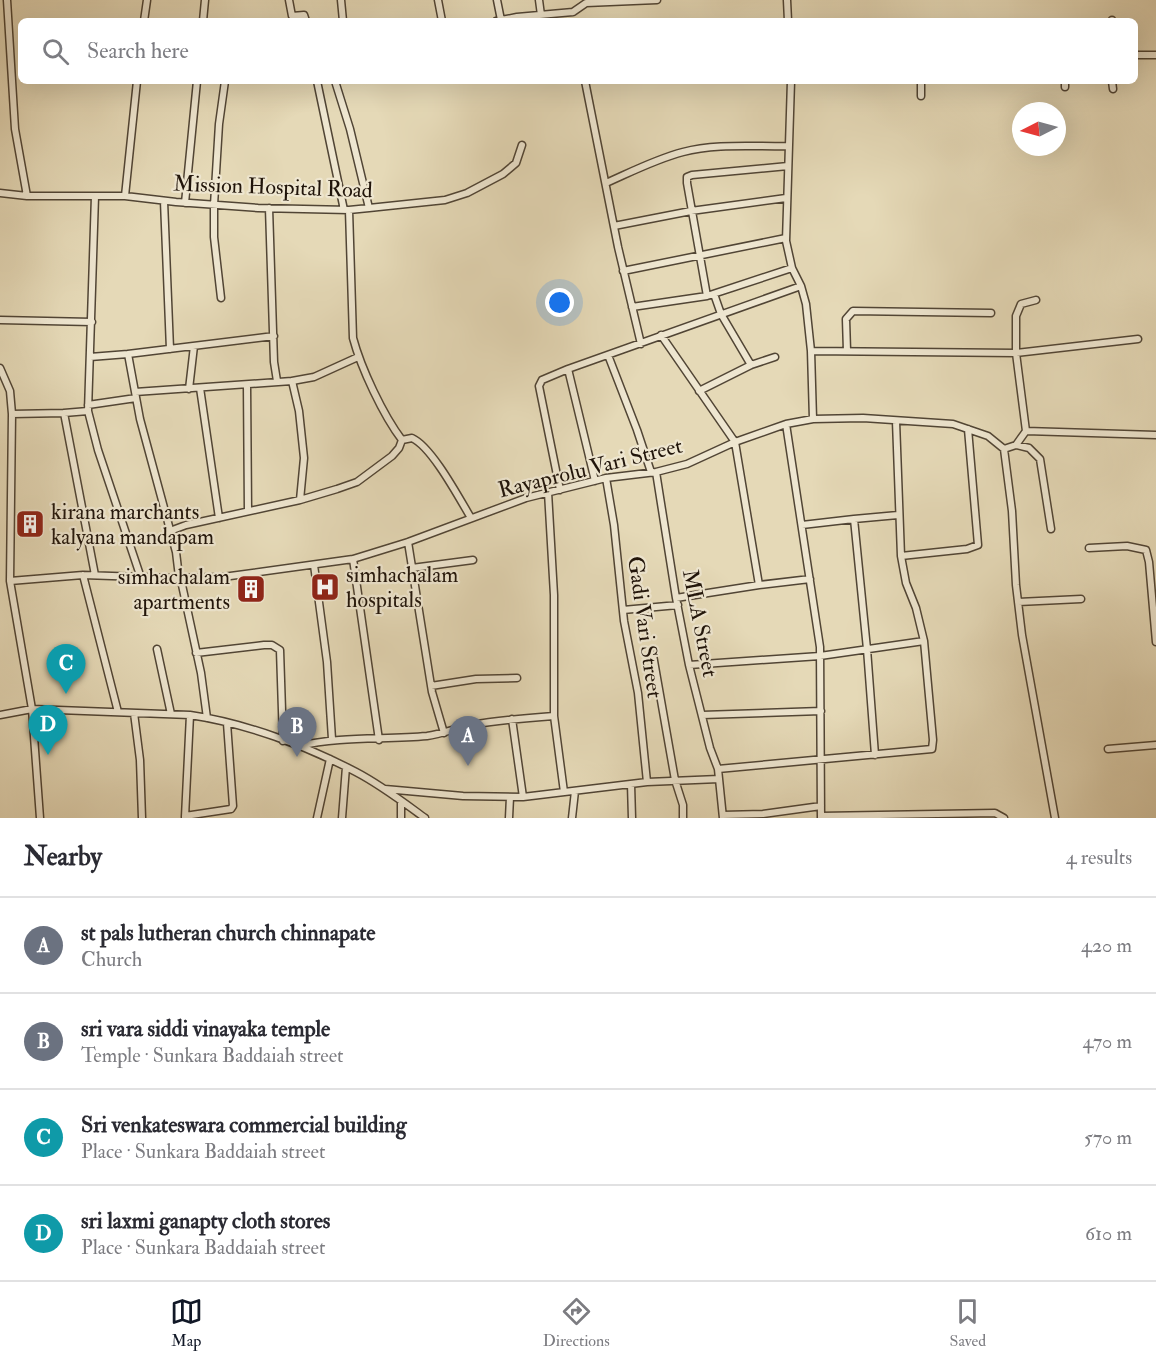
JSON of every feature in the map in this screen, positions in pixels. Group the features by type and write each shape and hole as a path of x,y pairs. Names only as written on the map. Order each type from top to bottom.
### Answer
{"street":[{"path":"7,0 15,129 27,196"},
{"path":"144,18 147,0"},
{"path":"203,18 205,0"},
{"path":"289,0 292,16 304,15 305,18"},
{"path":"341,0 343,18"},
{"path":"438,0 441,18"},
{"path":"497,0 498,18"},
{"path":"539,0 541,15"},
{"path":"515,18 573,12 586,2 657,0"},
{"path":"787,0 788,18"},
{"path":"573,12 574,18"},
{"path":"1138,55 1156,55"},
{"path":"125,196 136,84"},
{"path":"185,203 197,84"},
{"path":"221,298 214,237 214,205 219,124 225,84"},
{"path":"318,84 346,210 353,338 358,357 395,431 402,440"},
{"path":"335,84 350,129 369,208"},
{"path":"586,84 640,344"},
{"path":"791,84 786,238 792,268 801,286 806,304 811,351 813,419"},
{"path":"921,84 921,96"},
{"name":"Mission Hospital Road","path":"0,194 125,196 185,203 269,208 346,210 369,208 445,200 467,193 503,174 516,163 522,145"},
{"path":"606,183 662,159 685,152 705,148 789,146"},
{"path":"751,365 711,295 699,255 687,177 788,166"},
{"path":"95,196 88,408 98,450 141,578"},
{"path":"614,226 691,211 786,198"},
{"path":"164,201 170,349"},
{"path":"269,208 274,362 277,381"},
{"path":"623,271 786,238"},
{"path":"632,307 711,295 792,268"},
{"path":"560,490 539,386 542,380 801,286"},
{"path":"1016,445 1026,431 1016,352 1017,310 1021,304 1036,300"},
{"path":"847,351 846,319 853,311 991,313"},
{"path":"0,320 92,322"},
{"path":"662,335 735,442 759,585"},
{"path":"90,357 274,336"},
{"path":"811,351 1016,352 1138,339"},
{"path":"189,389 194,346"},
{"path":"128,354 151,465 176,552 178,577 182,585 196,653 207,718"},
{"name":"MLA Street","path":"608,355 653,472 689,665 718,769 723,816"},
{"path":"12,414 64,413 136,395 292,381 314,377 358,357"},
{"path":"699,391 751,365 775,357"},
{"path":"0,368 10,391 12,414 10,581 32,709 40,818"},
{"path":"568,369 595,481"},
{"path":"292,381 299,411 304,458 300,500"},
{"path":"247,385 248,511"},
{"path":"200,388 219,518"},
{"path":"64,413 95,575"},
{"name":"Rayaprolu Vari Street","path":"10,581 82,575 141,578 223,577 353,559 408,542 526,498 606,478 653,472 687,464 735,442 786,424 813,419 863,418 953,424 988,436 1004,449"},
{"path":"718,769 932,749 924,641 916,608 906,583 901,556 896,421"},
{"path":"786,424 820,656 821,817 995,813 1004,818"},
{"path":"901,556 967,549 978,545 968,429"},
{"path":"1026,431 1156,435"},
{"path":"402,440 412,438 420,442 437,463 471,518"},
{"path":"170,531 186,525 300,500 357,482 392,456 402,440"},
{"path":"1050,529 1040,459 1029,448 1016,445 1004,449 1012,511 1022,635 1055,818"},
{"name":"Gadi Vari Street","path":"606,478 614,525 623,610 638,693 647,782"},
{"path":"548,492 554,596 554,716 564,792"},
{"path":"802,525 898,514"},
{"path":"854,519 875,755"},
{"path":"408,542 431,686 444,733"},
{"path":"1089,548 1127,546 1146,550 1156,642"},
{"path":"0,558 9,558"},
{"path":"353,559 379,740"},
{"path":"412,568 473,560"},
{"path":"314,565 326,652 332,739"},
{"path":"82,575 118,712"},
{"path":"623,610 759,585 810,579"},
{"path":"1018,602 1081,599"},
{"path":"689,665 820,656 924,641"},
{"path":"196,653 264,645 272,645 280,650 283,741"},
{"path":"157,649 171,714"},
{"path":"653,655 675,780 683,805 683,818"},
{"path":"431,686 476,679 517,678"},
{"path":"0,715 32,709 171,714 207,718 283,741 330,759 384,789 425,818"},
{"path":"702,715 821,711"},
{"path":"134,713 140,760 142,818"},
{"path":"190,715 185,817 231,809 227,723"},
{"path":"298,747 332,739 379,740 444,733 468,725 554,716"},
{"path":"512,719 523,797"},
{"path":"1108,749 1156,745"},
{"path":"317,818 330,759"},
{"path":"342,818 346,767"},
{"path":"384,789 463,796 523,797 647,782 719,779"},
{"path":"631,784 632,818"},
{"path":"572,818 575,791"},
{"path":"508,818 510,797"},
{"path":"401,801 401,818"},
{"path":"723,816 755,816 821,806"}],"place":[{"name":"kirana marchants kalyana mandapam","path":"30,524"},
{"name":"simhachalam hospitals","path":"325,587"},
{"name":"simhachalam apartments","path":"251,589"},
{"name":"Sri venkateswara commercial building","path":"66,694"},
{"name":"sri laxmi ganapty cloth stores","path":"48,755"},
{"name":"sri vara siddi vinayaka temple","path":"297,757"},
{"name":"st pals lutheran church chinnapate","path":"468,766"}]}
